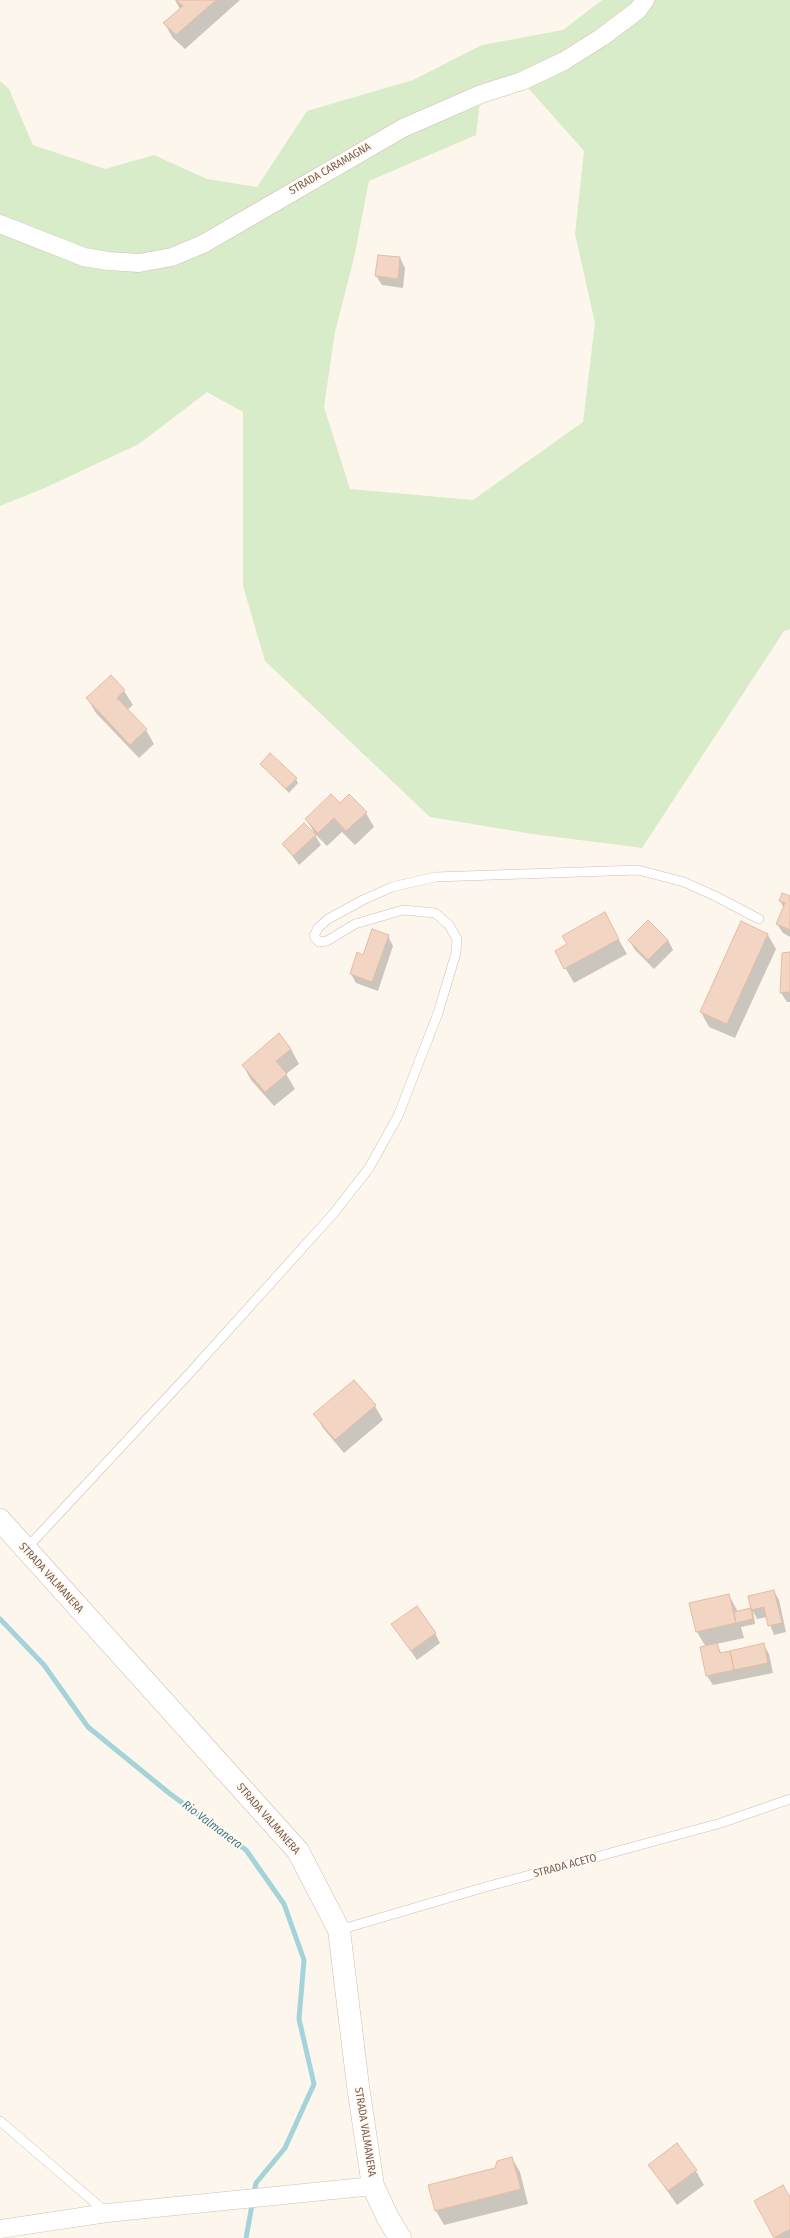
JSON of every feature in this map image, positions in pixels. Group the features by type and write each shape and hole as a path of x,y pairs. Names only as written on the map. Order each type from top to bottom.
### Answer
{"street":[{"name":"STRADA CARAMAGNA","path":"0,224 84,257 108,261 139,263 172,257 203,244 403,128 481,94 522,81 564,61 602,37 632,15 645,0"},
{"name":"STRADA VALMANERA","path":"0,1520 25,1550 298,1851 338,1930 358,2086 374,2186 388,2218 400,2238"},
{"path":"0,2229 107,2213 374,2186"}],"lane":[{"path":"25,1550 187,1376 334,1213 369,1168 398,1116 438,1013 456,953 457,939 448,925 435,913 403,910 356,924 327,941 319,942 314,936 318,928 328,920 363,900 416,880 450,876 625,870 655,873 684,882 759,919"},
{"name":"STRADA ACETO","path":"338,1930 482,1888 721,1823 790,1799"},
{"path":"0,2121 107,2213"}],"green space":[{"path":"602,0 790,0 790,629 784,631 642,848 533,834 430,817 265,661 243,586 243,412 207,392 139,444 47,487 0,506 0,81 9,89 33,145 105,169 154,155 207,179 257,187 307,111 413,80 482,45 563,30","holes":["522,81 584,151 575,234 595,323 583,422 473,500 350,489 324,407 335,332 354,258 369,181 476,135 481,94"]}],"building":[{"path":"176,0 216,0 176,35 163,23 183,6"},
{"path":"378,255 400,257 398,279 375,276"},
{"path":"111,675 125,690 117,698 147,729 130,745 86,698"},
{"path":"270,753 297,778 286,789 260,764"},
{"path":"331,794 340,803 349,794 367,812 346,831 334,818 318,833 305,819"},
{"path":"304,823 316,835 293,856 282,844"},
{"path":"782,893 790,896 790,930 776,924 785,903 779,901"},
{"path":"605,912 619,939 564,969 555,951 567,944 562,936"},
{"path":"648,920 668,940 648,960 628,940"},
{"path":"741,921 768,934 727,1024 700,1012"},
{"path":"372,929 389,935 372,982 350,974 357,952 363,955"},
{"path":"790,952 790,992 780,993 782,953"},
{"path":"279,1033 291,1049 276,1061 287,1074 265,1092 242,1065"},
{"path":"354,1380 376,1405 335,1440 313,1414"},
{"path":"774,1590 782,1623 768,1626 764,1607 751,1610 748,1596"},
{"path":"729,1594 736,1623 696,1632 689,1603"},
{"path":"417,1606 436,1633 411,1651 391,1624"},
{"path":"751,1608 753,1619 736,1623 734,1612"},
{"path":"717,1643 720,1653 730,1651 734,1670 706,1676 700,1647"},
{"path":"764,1643 768,1663 734,1670 730,1651"},
{"path":"677,2143 697,2170 668,2191 648,2165"},
{"path":"512,2157 521,2189 435,2211 428,2185 495,2168 497,2161"},
{"path":"783,2185 790,2197 790,2229 774,2238 754,2201"}],"waterway":[{"name":"Rio Valmanera","path":"0,1619 44,1665 88,1727 169,1793 246,1850 284,1904 304,1960 299,2019 314,2084 285,2148 256,2183 246,2238"}]}
